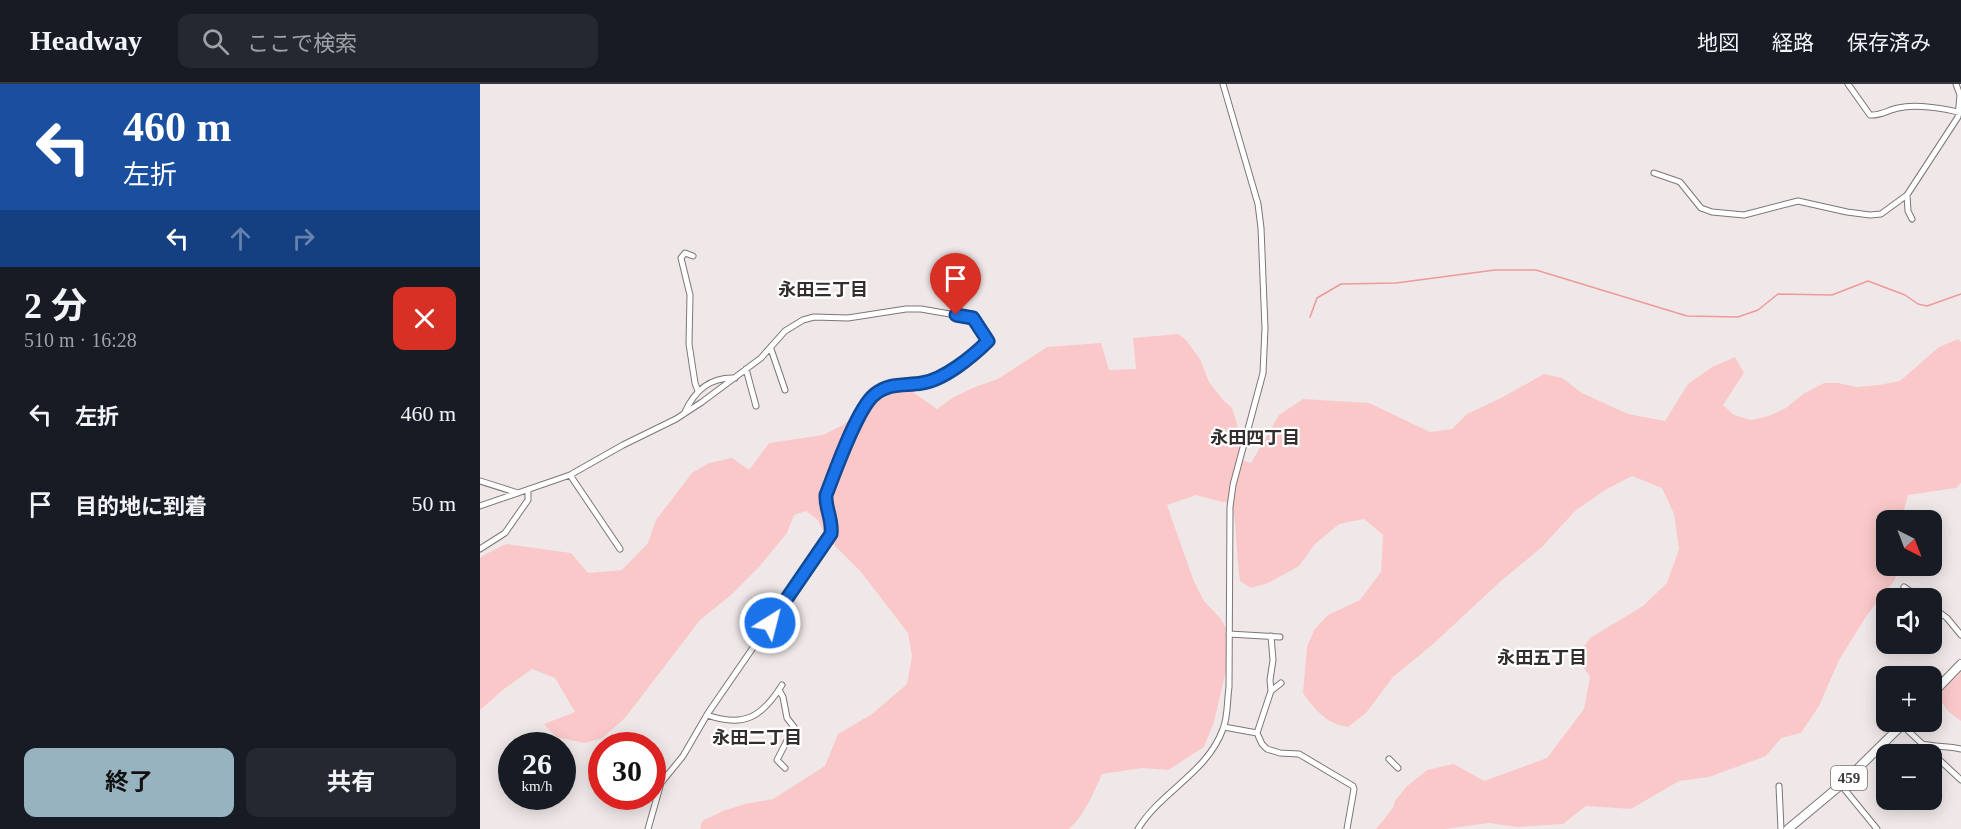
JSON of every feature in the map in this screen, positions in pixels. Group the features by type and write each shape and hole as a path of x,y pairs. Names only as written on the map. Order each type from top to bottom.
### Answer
{"highway":[{"path":"1942,684 1960,667"},
{"name":"459","path":"1793,828 1841,785 1894,732"}],"street":[{"path":"1138,829 1152,810 1198,767 1213,748 1224,727 1229,687 1230,507 1238,463 1263,373 1265,328 1258,204 1222,84"},
{"path":"1848,84 1870,115 1904,107 1947,109 1960,113"},
{"path":"1654,172 1680,182 1701,208 1712,212 1744,215 1798,201 1847,212 1875,215 1884,213 1907,195 1960,113 1960,95 1956,84"},
{"path":"1907,195 1908,211 1912,219"},
{"path":"693,256 685,254 681,258 690,295 689,344 698,391"},
{"path":"480,506 570,475 684,414 735,378 771,349 785,331 803,320 814,317 848,318 906,309 921,309 973,318 988,341 961,363 932,381 888,387 880,390 869,400 859,417 826,495 825,500 832,529 830,537 707,715 682,756 661,783 648,829"},
{"path":"771,349 784,390"},
{"path":"746,369 756,406"},
{"path":"684,414 689,402 698,391 716,379 735,378"},
{"path":"570,475 620,549"},
{"path":"480,481 520,494"},
{"path":"480,549 505,533 528,500 528,491"},
{"path":"1942,614 1961,635"},
{"path":"1229,634 1280,637"},
{"path":"1271,636 1273,660 1271,691 1257,733 1267,749 1280,753 1299,754 1353,786 1347,829"},
{"path":"1271,691 1281,683"},
{"path":"707,715 731,721 746,720 768,704 780,687 788,718 794,727 777,760 785,768"},
{"path":"1224,727 1257,733"},
{"path":"1911,732 1921,744"},
{"path":"1942,747 1961,749"},
{"path":"1389,759 1398,768"},
{"path":"1942,763 1961,780"},
{"path":"1841,785 1877,829"},
{"path":"1779,786 1781,829"}],"shaded area":[{"path":"1178,334 1186,340 1200,359 1209,382 1232,408 1239,430 1241,460 1251,463 1279,415 1303,399 1369,403 1430,432 1452,429 1467,414 1544,374 1562,378 1582,393 1628,414 1665,421 1688,384 1712,367 1735,357 1744,373 1723,405 1734,415 1751,420 1769,416 1786,408 1803,394 1824,383 1857,387 1900,381 1939,347 1958,339 1961,342 1961,483 1956,488 1908,495 1904,510 1876,510 1876,576 1896,576 1895,580 1889,588 1876,588 1876,604 1839,660 1819,706 1801,733 1781,738 1766,756 1709,777 1679,781 1631,809 1586,806 1563,824 1517,827 1489,823 1445,829 1376,829 1406,787 1427,770 1454,764 1484,781 1547,758 1584,709 1590,677 1577,657 1590,638 1643,606 1667,583 1679,549 1674,514 1662,488 1632,476 1605,490 1575,511 1542,547 1393,677 1366,713 1348,727 1334,723 1322,715 1303,693 1307,647 1314,630 1328,615 1360,600 1381,572 1383,535 1364,519 1339,524 1315,544 1299,566 1268,583 1251,588 1240,581 1232,502 1222,502 1196,495 1167,505 1193,579 1204,601 1221,619 1229,634 1226,670 1214,722 1204,747 1168,770 1142,768 1102,774 1084,810 1069,829 700,829 702,821 745,804 773,799 825,766 838,734 872,714 907,684 912,656 908,633 861,572 826,537 818,520 806,511 794,515 787,533 759,567 731,595 700,620 625,718 609,732 588,732 588,742 585,743 576,741 576,732 551,732 544,724 575,712 555,678 532,669 480,710 480,558 484,555 506,544 571,553 588,573 622,570 648,543 656,520 692,473 709,463 732,458 749,470 769,443 823,435 843,425 859,411 894,388 907,388 937,409 954,397 998,379 1047,347 1101,343 1109,370 1136,369 1133,338"},
{"path":"1961,672 1961,721 1942,703 1942,691"}],"waterway":[{"path":"1310,317 1317,298 1341,284 1396,283 1495,270 1536,270 1687,316 1738,317 1758,310 1778,294 1832,295 1868,281 1927,306 1961,294"}],"district":[{"name":"永田三丁目","path":"823,290"},
{"name":"永田四丁目","path":"1255,438"},
{"name":"永田五丁目","path":"1542,658"},
{"name":"永田二丁目","path":"757,738"}],"route":[{"path":"770,623 831,534 832,525 825,500 826,495 859,417 869,400 880,390 894,385 932,381 961,363 988,341 973,318 956,315"}]}
